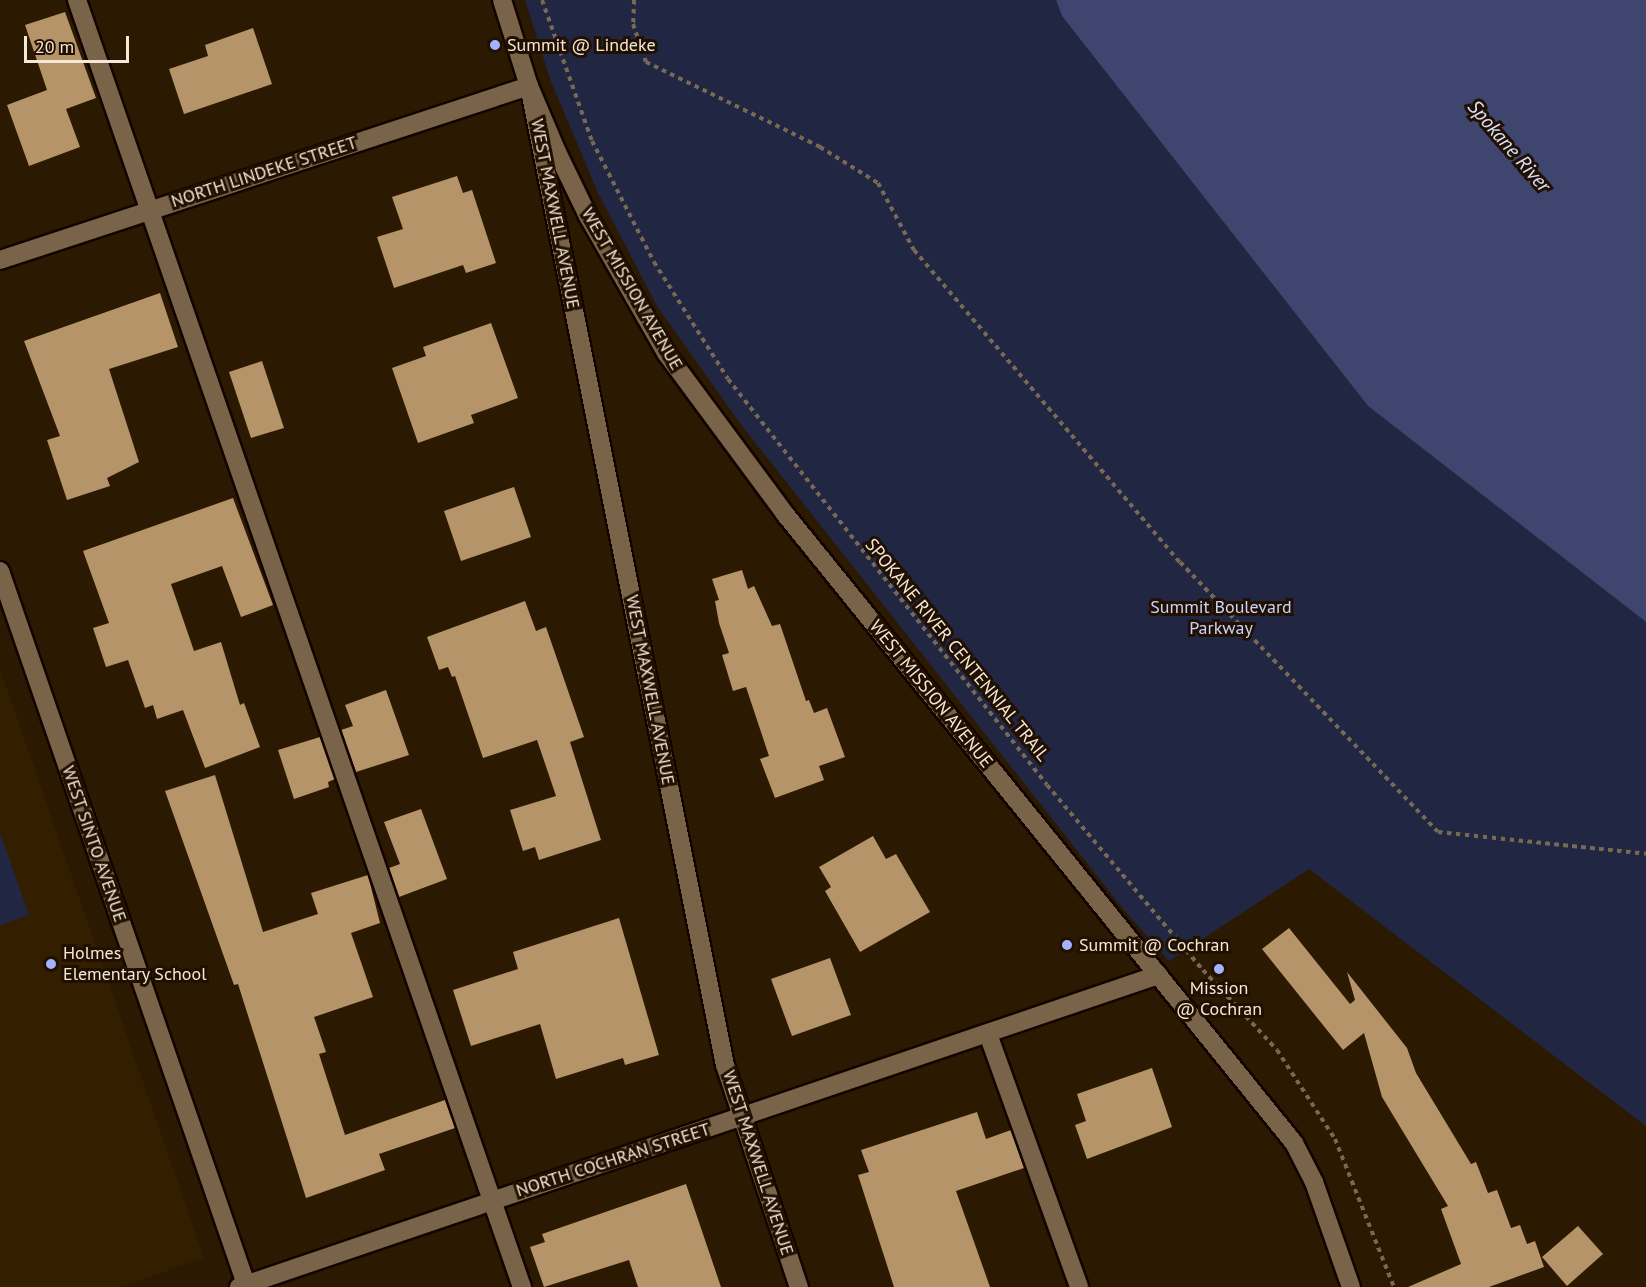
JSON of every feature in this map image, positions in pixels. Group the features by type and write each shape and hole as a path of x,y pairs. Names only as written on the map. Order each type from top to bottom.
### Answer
{"street":[{"path":"77,0 522,1287"},
{"path":"502,0 529,86"},
{"name":"NORTH LINDEKE STREET","path":"0,260 148,209 529,86"},
{"name":"WEST MISSION AVENUE","path":"529,86 588,216 666,353 785,514 1294,1143 1314,1182 1350,1287"},
{"name":"WEST MAXWELL AVENUE","path":"529,86 723,1053 740,1120 799,1287"},
{"name":"WEST SINTO AVENUE","path":"0,571 244,1286"},
{"name":"NORTH COCHRAN STREET","path":"244,1286 491,1199 740,1120 1158,975"},
{"path":"988,1034 1079,1287"}],"path":[{"name":"SPOKANE RIVER CENTENNIAL TRAIL","path":"542,0 592,141 654,262 728,379 1047,785 1203,970 1277,1050 1335,1138 1394,1287"},
{"path":"634,0 633,24 646,62 820,147 878,183 914,250 1180,562 1438,832 1646,854"}],"shaded area":[{"name":"Holmes Elementary School","path":"0,669 204,1258 120,1287 0,1287"}],"green space":[{"name":"Summit Boulevard Parkway","path":"525,0 1056,0 1062,16 1368,406 1646,622 1646,1126 1309,869 1169,961 1124,910 739,422 657,306 598,193 550,79"},
{"path":"0,832 29,915 0,925"}],"water":[{"name":"Spokane River","path":"1056,0 1646,0 1646,622 1368,406 1062,16"}],"building":[{"path":"65,12 96,98 66,109 80,147 29,166 7,105 47,90 25,25"},
{"path":"253,28 272,84 184,114 169,69 208,56 205,45"},
{"path":"457,176 463,193 472,190 496,263 466,273 463,265 394,288 377,237 403,229 392,197"},
{"path":"160,293 178,347 109,369 139,462 107,478 110,486 67,500 47,440 60,436 24,341"},
{"path":"491,323 518,398 471,415 474,423 418,443 392,368 426,356 423,347"},
{"path":"262,361 284,428 251,438 229,372"},
{"path":"514,487 531,537 461,561 444,511"},
{"path":"233,498 273,605 241,617 222,566 171,584 194,651 221,642 240,705 244,703 260,747 205,768 183,710 157,719 153,705 145,708 128,660 106,667 93,628 109,623 83,551"},
{"path":"742,570 748,589 754,586 772,626 780,624 806,701 809,700 814,713 827,708 845,757 819,766 824,780 775,798 760,759 769,756 746,687 733,691 722,655 729,653 719,623 715,601 719,600 712,579"},
{"path":"525,601 536,631 546,627 584,737 570,742 601,840 539,860 535,847 523,851 510,810 556,796 537,740 483,758 455,676 452,677 448,667 439,670 427,637"},
{"path":"386,690 409,755 356,772 341,730 353,726 345,705"},
{"path":"320,737 335,779 328,782 329,787 294,799 278,750"},
{"path":"215,775 263,932 318,914 311,893 368,875 380,923 351,933 373,997 314,1017 326,1052 319,1054 345,1135 445,1100 455,1128 379,1154 385,1170 306,1198 238,984 234,985 165,791"},
{"path":"421,809 447,879 399,897 389,868 400,864 384,822"},
{"path":"873,836 886,859 896,854 930,912 860,952 825,891 831,887 819,867"},
{"path":"619,918 659,1055 625,1065 623,1058 556,1079 540,1024 471,1046 453,990 518,969 513,952"},
{"path":"1289,928 1350,1004 1355,1000 1347,972 1407,1048 1416,1073 1471,1164 1476,1162 1488,1193 1497,1190 1511,1228 1520,1225 1527,1244 1535,1241 1544,1267 1489,1287 1408,1287 1461,1264 1441,1209 1448,1206 1382,1097 1364,1033 1343,1050 1262,949"},
{"path":"830,958 851,1015 792,1036 771,979"},
{"path":"1152,1068 1172,1127 1087,1159 1075,1125 1086,1121 1077,1094"},
{"path":"977,1112 986,1139 1011,1130 1024,1168 956,1191 990,1287 894,1287 858,1175 869,1172 861,1150"},
{"path":"686,1184 721,1287 638,1287 629,1260 544,1287 530,1247 545,1242 542,1234"},
{"path":"1578,1226 1603,1254 1567,1286 1542,1257"}],"place":[{"name":"Summit @ Lindeke","path":"495,45"},
{"name":"Summit @ Cochran","path":"1067,945"},
{"name":"Holmes Elementary School","path":"51,964"},
{"name":"Mission @ Cochran","path":"1219,969"}]}
